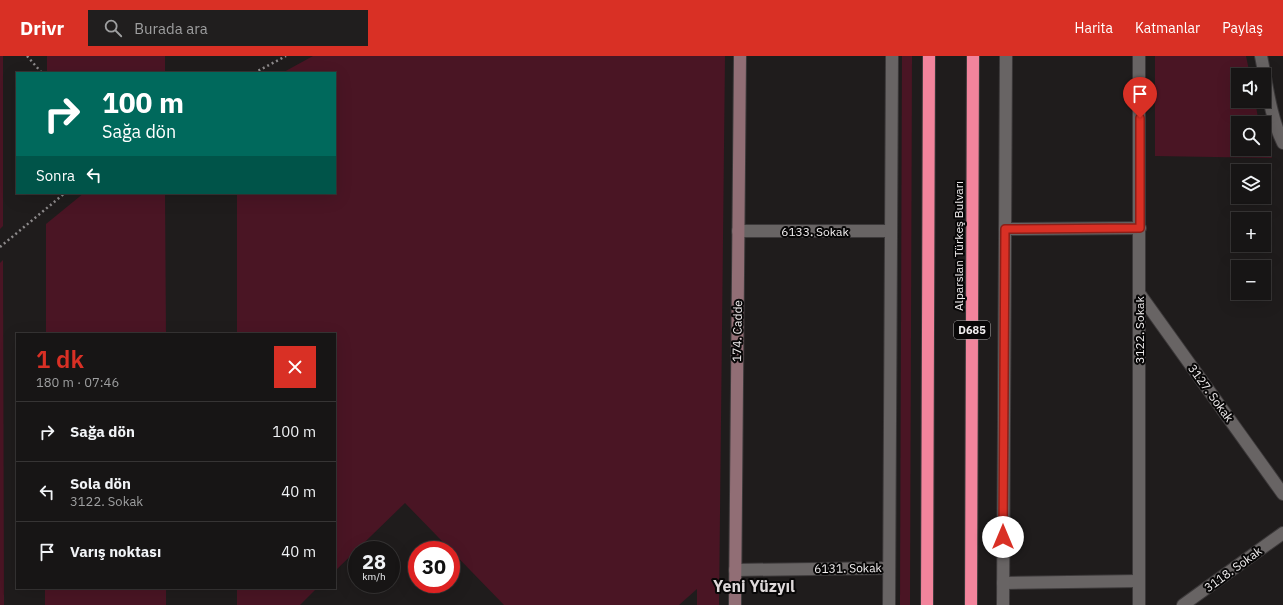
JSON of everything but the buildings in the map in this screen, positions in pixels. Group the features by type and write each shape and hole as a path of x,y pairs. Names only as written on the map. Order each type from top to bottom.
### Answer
{"highway":[{"path":"927,605 929,56"},
{"name":"Alparslan Türkeş Bulvarı","path":"971,605 973,56"}],"street":[{"name":"174. Cadde","path":"735,605 740,56"},
{"path":"889,605 892,56"},
{"path":"1003,605 1006,56"},
{"name":"3122. Sokak","path":"1139,605 1140,56"},
{"path":"1260,56 1273,116 1283,143"},
{"path":"1005,229 1140,228"},
{"name":"6133. Sokak","path":"738,231 891,231"},
{"name":"3127. Sokak","path":"1139,293 1283,494"},
{"name":"3118. Sokak","path":"1183,605 1283,533"},
{"name":"6131. Sokak","path":"735,570 889,568"},
{"path":"1003,583 1139,582"}],"path":[{"path":"28,56 41,72"},
{"path":"256,72 286,56"},
{"path":"0,247 64,194"}],"shaded area":[{"path":"0,56 3,56 3,226 0,229"},
{"path":"47,56 165,56 165,72 47,72"},
{"path":"313,56 725,56 719,605 697,605 697,589 679,605 504,605 460,560 460,541 442,541 405,503 366,541 348,541 348,558 336,570 336,333 237,333 237,194 336,194 336,72 284,72"},
{"path":"902,56 912,56 910,605 900,605"},
{"path":"1155,56 1246,56 1249,68 1231,68 1231,108 1256,108 1258,116 1231,116 1231,156 1271,156 1272,158 1155,156"},
{"path":"83,194 165,194 166,333 46,333 46,224"},
{"path":"3,260 4,605 0,605 0,263"},
{"path":"45,589 166,589 166,605 45,605"},
{"path":"237,589 316,589 300,605 237,605"}],"district":[{"name":"Yeni Yüzyıl","path":"754,586"}],"route":[{"path":"1003,537 1005,229 1140,228 1140,118"}]}
